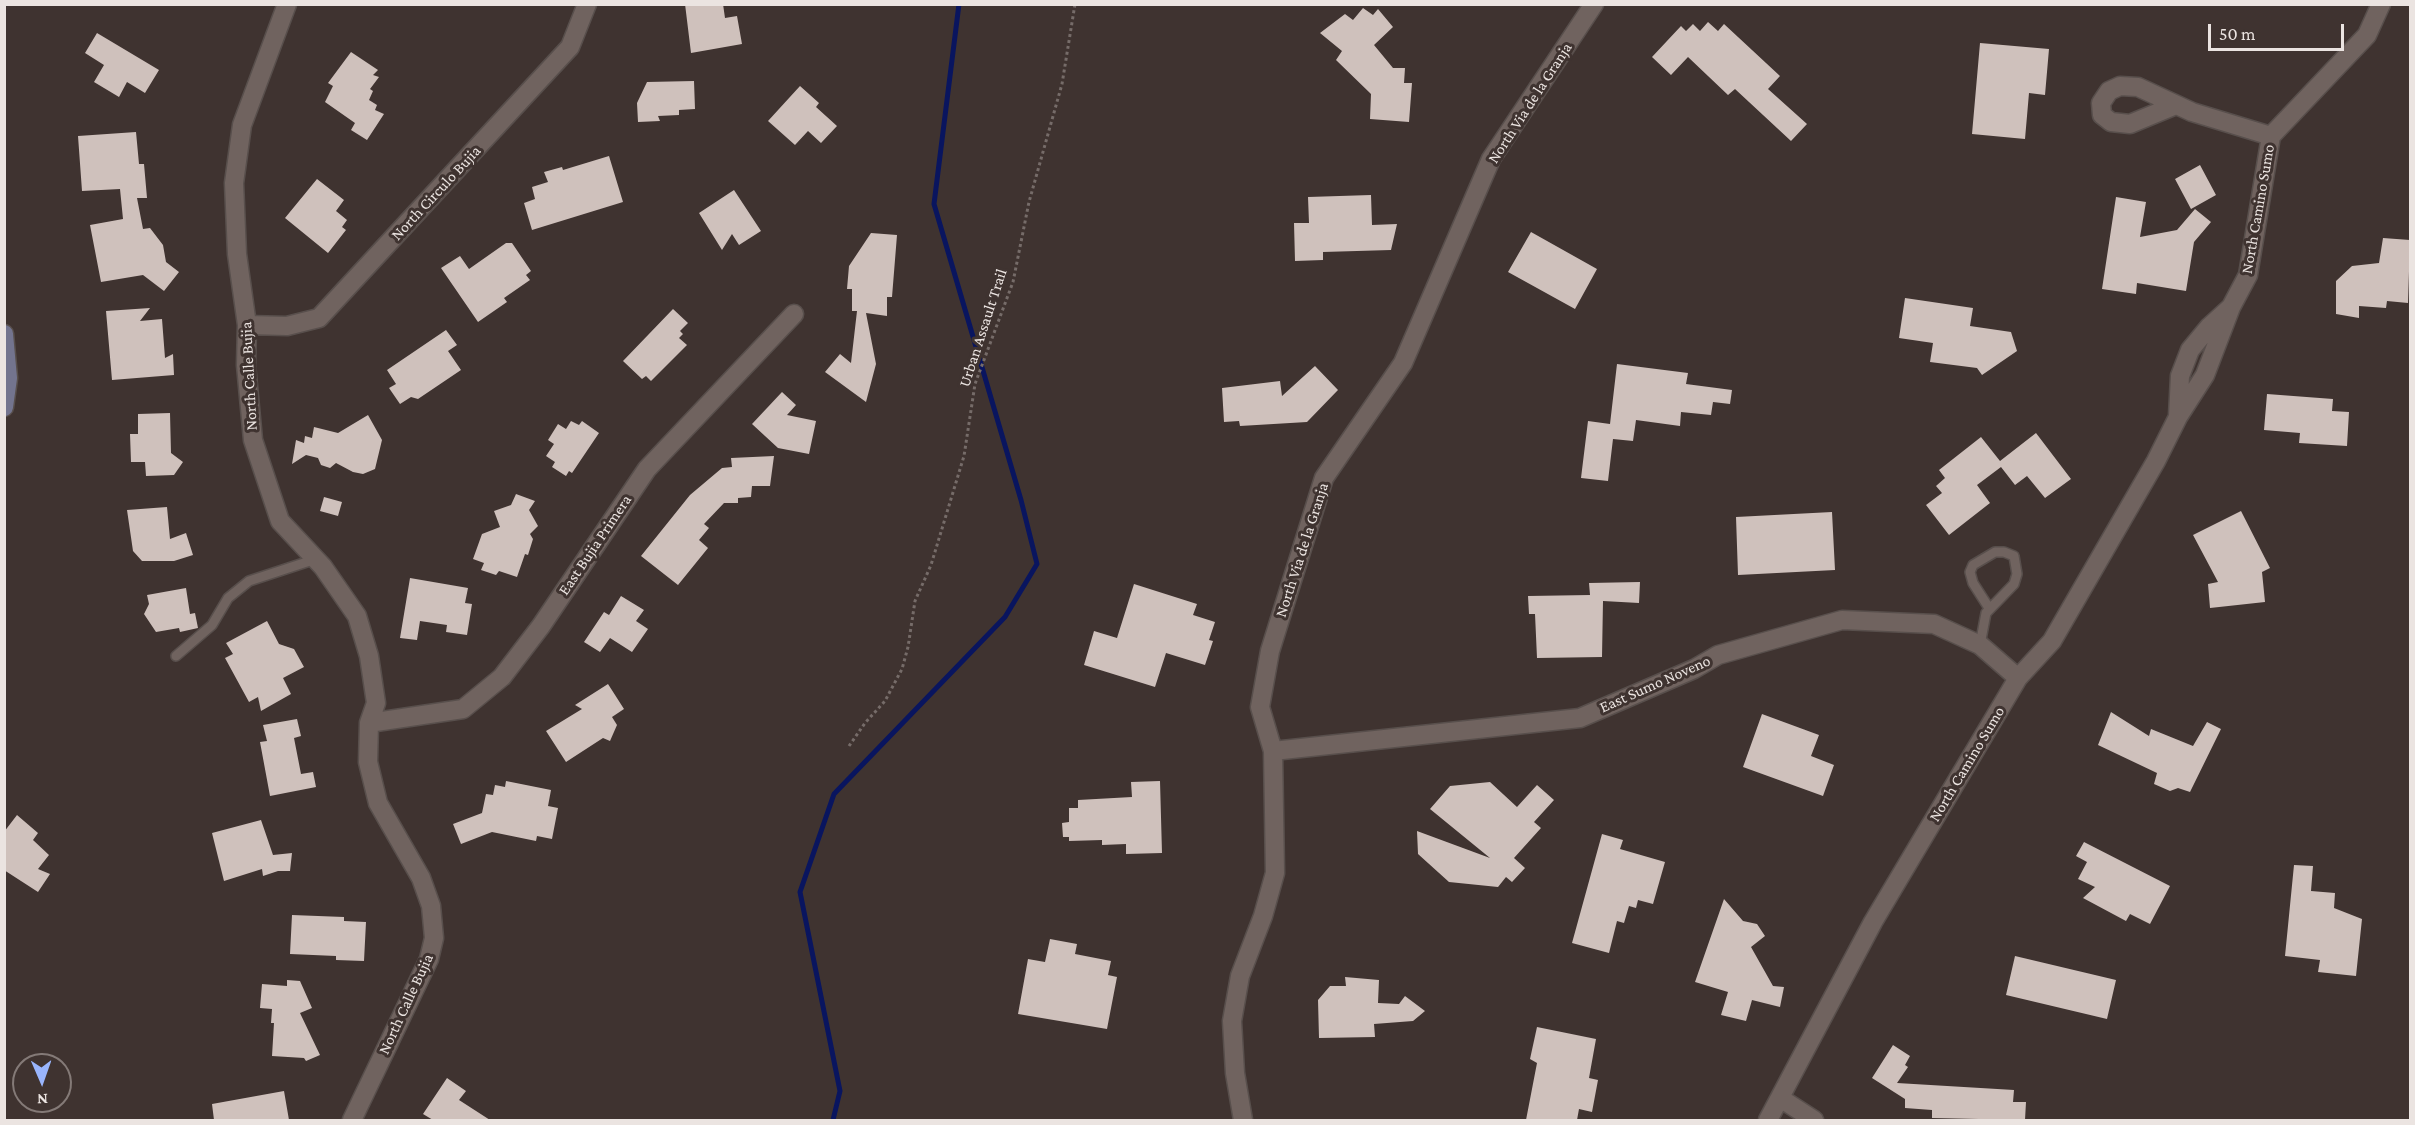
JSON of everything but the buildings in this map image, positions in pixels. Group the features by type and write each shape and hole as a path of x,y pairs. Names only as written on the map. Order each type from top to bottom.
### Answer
{"street":[{"name":"North Calle Bujia","path":"287,4 242,125 234,183 237,254 247,325 246,365 253,440 280,521 316,560 357,616 369,656 376,703 369,723 369,762 378,803 421,878 431,906 434,938 429,959 352,1120"},
{"name":"North Circulo Bujia","path":"247,325 287,326 319,318 570,47 587,4"},
{"name":"North Via de la Granja","path":"1243,1120 1235,1073 1232,1021 1240,976 1263,916 1275,873 1273,751 1260,707 1270,651 1324,478 1403,363 1491,159 1594,4"},
{"name":"North Camino Sumo","path":"1768,1120 1873,922 2018,678 2052,641 2156,461 2178,417 2205,375 2231,307 2248,275 2271,136 2367,35 2381,4"},
{"path":"2176,105 2271,136"},
{"name":"East Bujia Primera","path":"369,723 463,709 502,677 541,626 647,469 794,314"},
{"path":"4,334 8,378 4,407"},
{"name":"East Sumo Noveno","path":"1273,751 1580,718 1694,669 1718,655 1842,620 1934,624 1980,645 2018,678"},
{"path":"1780,1098 1815,1120"}],"lane":[{"path":"1980,645 1986,613 2014,584 2017,574 2014,556 2004,552 1995,552 1973,565 1970,572 1973,583 1989,608"},
{"path":"176,656 212,625 228,598 249,581 316,560"}],"path":[{"name":"Urban Assault Trail","path":"849,746 865,723 885,701 902,669 915,601 931,565 964,456 975,384 1013,282 1029,202 1062,84 1075,4"}],"waterway":[{"path":"833,1120 840,1091 800,892 834,794 1005,617 1037,564 1021,500 934,204 959,4"}]}
